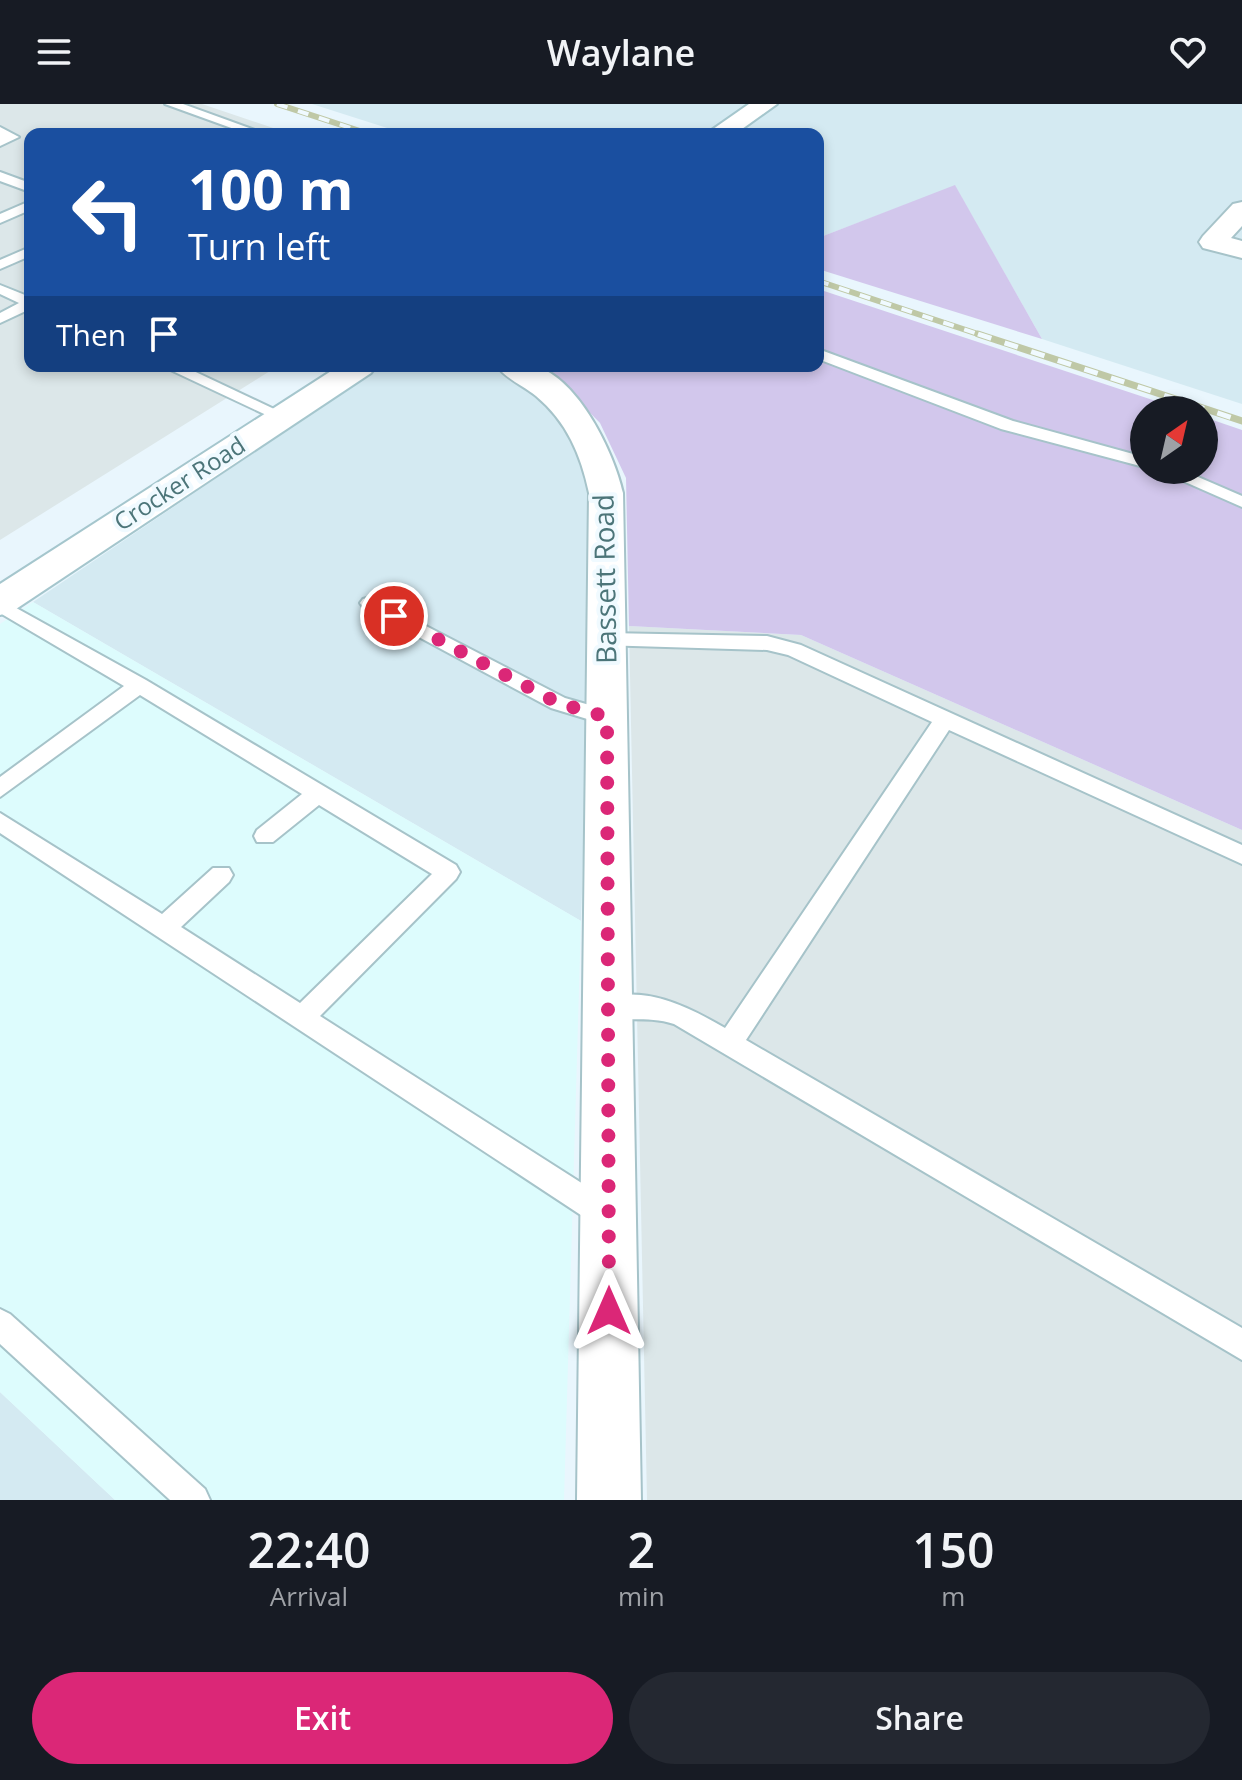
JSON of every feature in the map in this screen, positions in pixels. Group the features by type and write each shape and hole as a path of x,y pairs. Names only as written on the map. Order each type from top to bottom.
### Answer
{"street":[{"path":"727,128 765,104"},
{"path":"1242,210 1213,242 1242,250"},
{"name":"Crocker Road","path":"0,604 351,372"},
{"name":"Bassett Road","path":"523,372 539,382 576,417 600,464 606,493 609,1500"}],"lane":[{"path":"171,104 242,128"},
{"path":"0,131 13,137 0,142"},
{"path":"1,177 24,186"},
{"path":"0,219 24,208"},
{"path":"0,265 24,254"},
{"path":"0,289 24,300"},
{"path":"0,319 24,306"},
{"path":"824,356 1007,425 1130,458"},
{"path":"183,372 283,417"},
{"path":"1200,484 1242,502"},
{"path":"370,603 558,703 607,717"},
{"path":"0,604 448,872 302,1018"},
{"path":"607,640 767,643 794,650 1242,855"},
{"path":"0,789 139,685"},
{"path":"729,1044 945,719"},
{"path":"265,836 318,793"},
{"path":"0,822 609,1217"},
{"path":"163,928 221,875"},
{"path":"608,1008 651,1006 668,1011 1242,1345"},
{"path":"0,1324 194,1500"}],"shaded area":[{"path":"0,104 202,104 273,128 24,128 24,372 268,372 0,540"},
{"path":"312,104 750,104 712,128 387,128"},
{"path":"779,104 1242,104 1242,404 1042,339 955,186 824,236 824,128 741,128"},
{"path":"955,185 1042,339 824,271 824,236"},
{"path":"824,291 1141,396 1130,396 1130,484 1218,484 1218,422 1242,430 1242,830 801,635 629,626 626,478 600,423 550,372 824,372"},
{"path":"373,372 504,372 544,397 580,448 595,492 581,921 33,602"},
{"path":"33,602 581,921 564,1500 115,1500 0,1392 0,624"},
{"path":"629,626 801,635 1242,830 1242,1500 647,1500"},
{"path":"0,1392 115,1500 0,1500"}],"railway":[{"path":"277,104 351,128"},
{"path":"824,283 984,336"},
{"path":"978,334 1242,421"}],"route":[{"path":"394,616 558,703 607,717 609,1311"}]}
